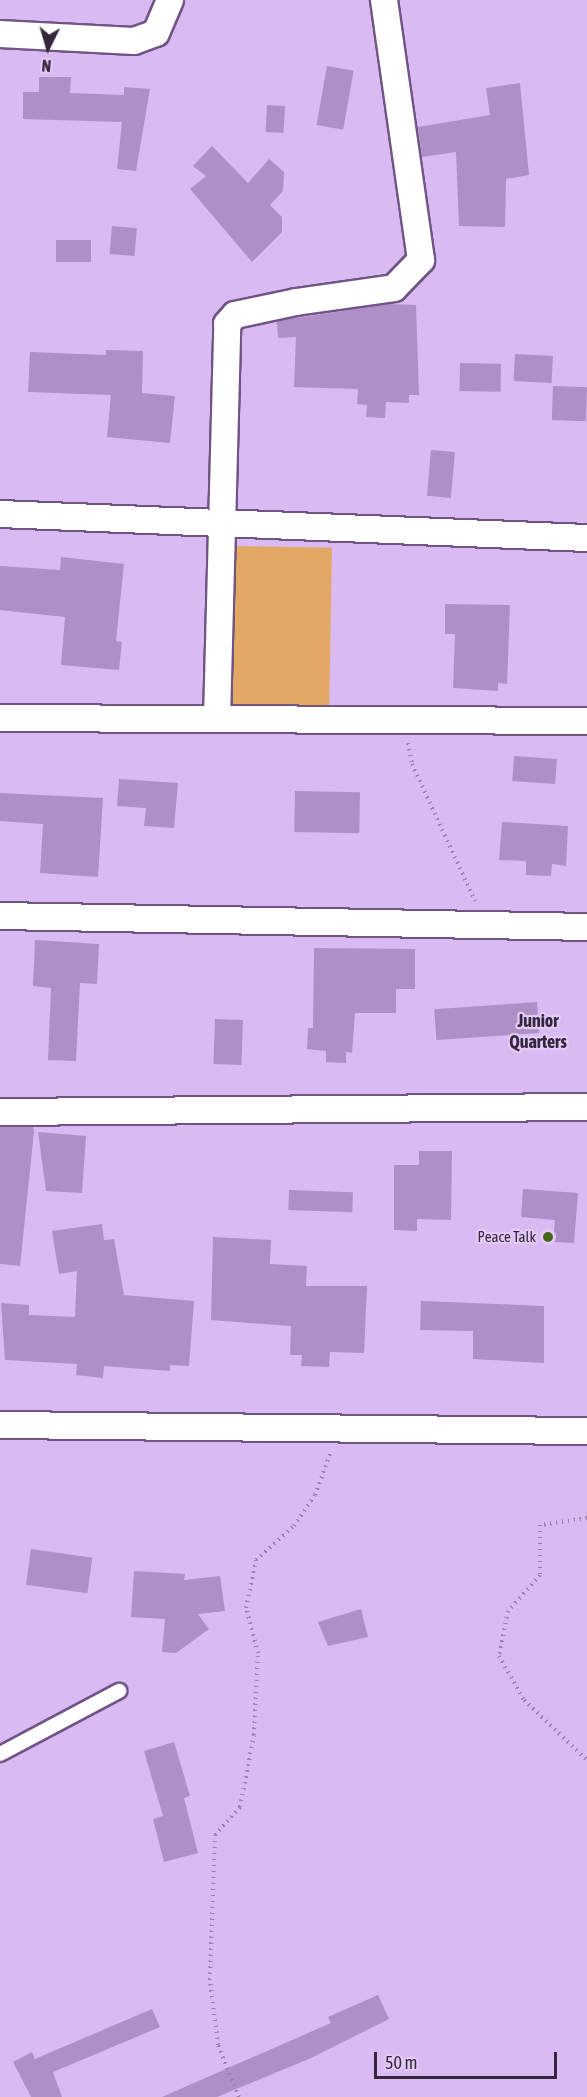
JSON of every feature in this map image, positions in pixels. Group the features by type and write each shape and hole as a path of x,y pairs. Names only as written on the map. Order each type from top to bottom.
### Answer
{"street":[{"path":"0,34 134,41 156,33 170,0"},
{"path":"217,719 227,324 235,315 296,302 394,288 421,260 384,0"},
{"path":"0,514 587,538"},
{"path":"0,717 587,721"},
{"path":"0,916 587,927"},
{"path":"0,1113 587,1107"},
{"path":"0,1425 587,1431"}],"lane":[{"path":"0,1754 119,1691"}],"path":[{"path":"403,720 412,765 484,924"},
{"path":"239,2097 218,2045 210,1980 214,1835 240,1807 254,1735 258,1653 246,1608 256,1560 310,1503 329,1455 364,1428"},
{"path":"587,1518 540,1525 540,1575 508,1611 500,1656 524,1700 587,1760"}],"shaded area":[{"path":"234,546 332,548 329,712 231,710"}],"building":[{"path":"327,66 354,71 343,130 317,125"},
{"path":"39,77 71,77 70,93 124,95 124,87 150,89 136,171 117,169 122,122 23,119 23,92 39,92"},
{"path":"520,83 529,175 506,179 505,227 459,226 456,152 422,157 418,127 490,115 486,88"},
{"path":"267,105 285,106 284,133 266,132"},
{"path":"212,146 248,183 269,159 284,172 283,191 270,205 282,217 282,232 252,262 190,189 206,176 193,166"},
{"path":"112,226 137,228 134,256 110,254"},
{"path":"56,240 91,240 91,262 56,262"},
{"path":"388,304 416,305 419,395 409,395 409,403 386,402 385,418 366,417 367,405 357,404 358,389 294,387 296,337 278,338 277,321"},
{"path":"106,350 143,351 142,393 175,396 170,443 107,437 111,395 28,392 30,352 106,355"},
{"path":"515,354 553,356 552,383 514,381"},
{"path":"460,363 501,364 501,392 460,391"},
{"path":"553,386 587,387 586,421 552,420"},
{"path":"431,450 455,452 451,498 427,496"},
{"path":"61,557 124,564 116,641 122,642 119,670 61,665 65,617 0,610 0,566 60,570"},
{"path":"445,604 510,605 507,684 498,683 498,691 453,688 455,634 445,634"},
{"path":"514,756 557,759 555,784 512,781"},
{"path":"119,779 178,783 174,828 144,826 146,808 117,806"},
{"path":"295,791 360,792 359,833 294,832"},
{"path":"0,793 103,798 98,877 40,873 43,824 0,821"},
{"path":"502,822 568,826 566,866 552,864 551,876 526,875 526,861 499,860"},
{"path":"35,940 99,944 97,984 80,983 76,1061 48,1060 51,988 33,986"},
{"path":"314,948 415,949 415,989 396,989 396,1013 355,1013 352,1053 346,1052 346,1063 326,1062 326,1051 307,1049 308,1028 313,1028"},
{"path":"537,1002 539,1033 436,1040 434,1009"},
{"path":"215,1019 243,1020 241,1065 213,1064"},
{"path":"0,1127 33,1127 34,1132 20,1266 0,1264"},
{"path":"38,1132 86,1136 82,1193 46,1191"},
{"path":"419,1151 452,1151 451,1220 417,1219 417,1231 394,1230 394,1165 419,1165"},
{"path":"523,1189 578,1193 574,1243 553,1242 555,1220 521,1217"},
{"path":"289,1190 353,1192 352,1212 288,1210"},
{"path":"102,1224 104,1240 114,1239 124,1295 194,1301 189,1366 170,1365 170,1371 104,1366 103,1378 76,1375 77,1364 5,1360 1,1303 29,1305 29,1315 75,1317 77,1271 59,1274 52,1231"},
{"path":"213,1237 271,1240 270,1264 307,1266 306,1286 367,1286 364,1353 330,1352 329,1367 301,1366 302,1355 290,1355 291,1326 211,1320"},
{"path":"421,1301 544,1306 544,1363 473,1359 473,1331 420,1330"},
{"path":"31,1549 92,1558 87,1593 26,1585"},
{"path":"134,1571 185,1574 184,1580 220,1576 225,1611 198,1614 209,1629 176,1653 162,1652 165,1619 131,1617"},
{"path":"361,1609 368,1637 328,1646 318,1622"},
{"path":"174,1742 190,1796 184,1798 198,1853 164,1862 153,1819 163,1816 144,1751"},
{"path":"378,1995 389,2019 311,2058 217,2097 162,2097 331,2023 328,2017"},
{"path":"152,2009 160,2027 53,2072 62,2097 31,2097 13,2062 32,2052 35,2059"}],"place":[{"name":"Peace Talk","path":"548,1237"}],"district":[{"name":"Junior Quarters","path":"538,1032"}]}
